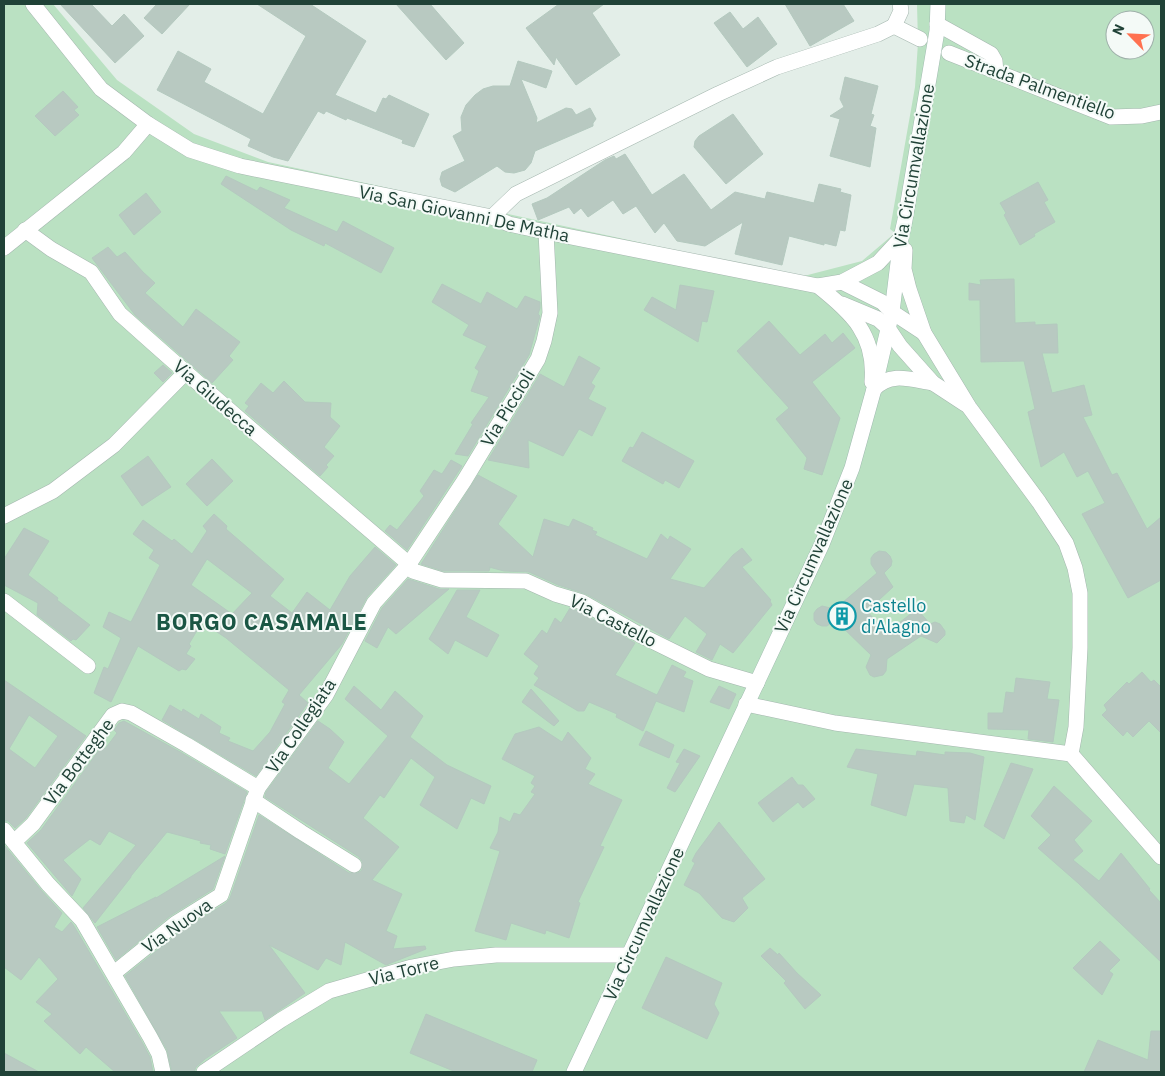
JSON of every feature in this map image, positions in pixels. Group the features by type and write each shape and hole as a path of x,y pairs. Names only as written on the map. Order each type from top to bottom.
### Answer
{"street":[{"name":"Via San Giovanni De Matha","path":"33,4 101,89 148,124 190,150 240,166 492,217 509,224 546,232 818,286 839,303 859,326 870,347 873,367 872,396"},
{"path":"492,217 516,194 718,94 777,67 878,34 894,26 901,11 900,4"},
{"name":"Via Circumvallazione","path":"574,1072 818,552 852,468 892,312 901,238 937,24 938,4"},
{"path":"937,24 991,54 996,62 996,72"},
{"path":"894,26 920,38"},
{"name":"Strada Palmentiello","path":"949,53 1111,117 1142,116 1161,112"},
{"path":"4,248 124,152 148,124"},
{"path":"905,220 904,269 924,333 972,410 1039,502 1066,543 1075,568 1080,593 1080,648 1076,727 1071,754"},
{"name":"Via Giudecca","path":"25,230 51,249 92,272 120,314 185,373 409,564"},
{"name":"Via Piccioli","path":"409,564 464,481 538,359 550,313 546,232"},
{"path":"818,286 842,282 878,263 901,238"},
{"path":"842,282 882,302 892,312 924,333"},
{"path":"839,303 878,318 933,383 972,410"},
{"path":"4,516 53,491 114,445 185,373"},
{"path":"872,396 880,383 887,379 903,378 933,383"},
{"name":"Via Castello","path":"409,564 414,572 442,580 526,581 555,594 582,602 640,636 709,669 757,683"},
{"name":"Via Collegiata","path":"256,794 326,695 374,603 409,564"},
{"path":"4,601 88,666"},
{"path":"746,704 834,723 1071,754 1161,857"},
{"name":"Via Botteghe","path":"14,842 33,824 113,715 122,711 188,744 256,794"},
{"path":"256,794 301,832 354,865"},
{"name":"Via Nuova","path":"114,973 176,923 221,895 256,794"},
{"path":"4,830 48,884 82,920 159,1054 163,1072"},
{"name":"Via Torre","path":"204,1072 281,1020 329,992 412,967 454,958 496,955 629,955"}],"green space":[{"path":"4,4 53,4 117,80 194,134 268,162 800,277 862,261 895,233 890,229 915,87 918,43 917,4 1161,4 1161,1072 4,1072"}],"building":[{"path":"60,4 91,4 112,26 124,14 144,36 115,63"},
{"path":"157,4 190,4 162,34 144,18"},
{"path":"257,4 310,4 366,41 335,95 376,113 383,98 386,99 389,95 429,114 414,147 402,143 403,140 347,118 346,120 326,111 324,114 318,111 288,161 273,157 248,146 251,139 157,90 178,51 211,69 204,82 263,114 306,36"},
{"path":"396,4 430,4 464,43 446,60"},
{"path":"559,4 604,4 592,13 620,55 576,85 556,57 554,65 526,28"},
{"path":"785,4 843,4 854,21 810,46"},
{"path":"730,12 743,29 758,17 777,44 747,67 714,23"},
{"path":"518,61 552,71 546,88 521,79 537,118 536,123 566,108 572,109 576,115 590,108 596,119 593,126 535,151 531,163 525,170 514,173 505,172 497,166 455,192 442,186 440,179 442,172 465,161 453,136 462,131 461,117 466,105 483,89 493,86 510,86"},
{"path":"845,77 878,86 871,114 874,115 870,126 876,128 870,167 830,156 840,119 830,116 844,107 840,99"},
{"path":"63,91 78,107 74,110 79,115 55,136 35,116"},
{"path":"733,114 763,154 726,184 694,147 695,141 699,136"},
{"path":"625,154 652,195 684,174 711,210 735,192 765,199 767,192 814,203 819,184 841,189 840,192 851,195 845,231 840,230 836,246 824,243 824,245 789,236 782,265 735,254 743,222 705,246 677,241 664,223 655,233 636,206 623,214 613,200 588,217 581,208 574,214 569,207 538,220 532,204 547,198 605,160 614,156 616,159"},
{"path":"226,176 257,191 260,187 290,200 284,208 337,232 343,221 394,248 381,273 325,243 324,246 291,230 221,184"},
{"path":"1038,182 1048,200 1044,202 1055,222 1034,234 1035,236 1020,245 1004,215 1006,213 1000,203"},
{"path":"146,193 161,212 134,235 119,215"},
{"path":"108,247 117,257 125,252 155,283 145,293 183,327 196,309 240,342 229,356 233,360 212,383 135,315 92,258"},
{"path":"1014,279 1015,323 1035,322 1035,325 1057,324 1058,353 1042,353 1052,393 1084,385 1092,415 1083,417 1112,475 1117,473 1147,529 1161,517 1161,580 1128,598 1082,514 1105,503 1088,471 1077,477 1064,452 1041,467 1028,412 1035,409 1024,361 981,362 980,300 969,300 969,283 981,285 980,280"},
{"path":"442,284 481,304 487,292 517,309 525,296 540,302 538,314 540,316 529,355 468,456 455,454 473,424 471,423 489,397 471,391 479,371 475,368 487,346 463,335 469,325 432,302"},
{"path":"680,285 714,291 707,322 702,321 698,342 644,310 652,297 676,310"},
{"path":"769,321 800,355 825,334 832,343 843,333 855,348 812,382 840,418 822,475 804,469 807,458 776,419 789,408 737,351"},
{"path":"579,356 600,368 591,383 595,386 588,399 606,408 592,436 579,429 563,456 528,440 529,468 488,460 540,374 564,387"},
{"path":"163,365 172,373 163,382 154,373"},
{"path":"284,381 305,402 331,403 330,417 340,426 324,447 334,456 320,476 245,411 249,406 245,403 261,383 273,393"},
{"path":"642,432 694,461 679,488 665,480 663,484 622,461 630,447 633,448"},
{"path":"148,456 171,487 142,506 121,476"},
{"path":"212,459 233,481 207,506 186,484"},
{"path":"451,460 462,466 407,550 385,531 390,525 397,530 424,496 420,491 434,470 442,474"},
{"path":"478,475 517,496 498,524 533,557 544,519 569,527 573,519 593,528 592,530 597,532 595,535 647,559 661,534 668,540 670,536 691,549 670,579 704,588 733,555 742,548 752,560 742,567 771,600 772,605 733,653 720,644 712,660 696,652 707,634 685,616 669,639 586,594 558,585 529,572 504,571 489,567 489,571 443,571 421,564"},
{"path":"214,514 227,526 226,529 284,579 270,596 292,613 307,592 330,610 350,576 375,547 396,565 367,597 342,644 299,695 308,703 256,776 162,720 170,705 182,712 183,709 199,719 201,714 221,727 219,733 230,738 228,741 253,751 270,732 285,704 282,702 289,690 226,638 202,622 189,644 191,646 186,654 195,659 186,670 182,669 179,671 138,646 111,702 94,693 104,667 108,669 121,638 103,627 109,612 131,622 160,565 149,558 154,550 133,534 143,520 172,541 174,539 192,554 207,531 203,526","holes":["207,559 252,593 232,614 191,585"]},
{"path":"24,528 49,541 28,575 90,625 76,640 73,639 71,641 37,615 38,603 4,585 4,559"},
{"name":"Castello d'Alagno","path":"879,551 886,552 892,561 891,566 884,573 893,587 867,611 886,633 917,609 930,624 935,622 940,624 945,631 945,635 937,643 921,636 887,659 886,671 883,675 874,677 870,675 866,667 871,655 835,620 827,626 817,624 814,620 814,613 822,606 835,609 877,573 871,564 871,558"},
{"path":"408,579 439,589 449,589 396,634 388,627 377,648 365,641 382,608"},
{"path":"457,590 480,590 466,617 499,635 487,657 455,640 448,654 429,639"},
{"path":"570,608 635,643 615,675 657,695 672,665 686,672 683,677 693,681 684,712 656,701 643,731 616,717 617,714 589,702 584,711 578,711 534,685 539,678 534,674 539,666 524,654 542,630 547,634 555,618 561,623"},
{"path":"1142,672 1151,682 1154,680 1161,687 1161,733 1149,721 1133,737 1127,731 1123,736 1102,715 1107,710 1104,705 1127,682 1129,684"},
{"path":"1016,678 1050,682 1047,699 1059,700 1053,742 1028,739 1029,730 988,729 988,713 1003,713 1006,692 1014,693"},
{"path":"4,680 86,736 26,818 15,828 8,821 4,821","holes":["29,715 58,736 35,768 9,749"]},
{"path":"354,686 381,710 395,691 423,716 410,737 447,765 491,786 484,804 471,798 457,829 420,805 435,777 411,758 384,798 380,795 363,818 399,847 372,880 402,894 386,931 397,936 393,949 425,946 426,949 386,965 345,942 341,965 326,958 318,970 269,945 305,993 265,1020 262,1011 219,1011 237,1038 205,1059 196,1067 194,1072 172,1072 167,1050 125,976 181,931 226,903 230,898 259,815 349,873 358,873 362,870 362,861 359,857 265,797 266,792 318,721 344,742 328,768 349,784 388,736 345,699"},
{"path":"719,686 736,694 729,709 710,702"},
{"path":"531,689 559,721 554,726 522,702"},
{"path":"124,721 247,792 225,854 210,849 211,845 200,843 201,841 167,832 95,923 83,908 136,845 109,831 100,845 90,839 63,860 81,879 72,896 27,843 41,830 102,746 105,749 117,733 114,730 119,723"},
{"path":"539,727 562,742 568,732 591,758 585,769 595,774 588,784 622,800 600,846 604,847 578,902 580,903 569,938 546,930 545,934 511,923 506,940 475,931 500,851 490,848 498,832 500,817 510,822 514,813 520,815 535,794 531,792 535,786 531,783 535,776 502,759 515,734"},
{"path":"646,731 674,745 669,758 639,745"},
{"path":"684,749 700,756 675,792 667,788 680,763 676,762"},
{"path":"856,749 916,756 917,751 945,755 945,752 970,753 984,757 975,820 966,815 964,823 950,821 948,788 914,784 906,816 871,805 878,774 847,767"},
{"path":"1011,763 1033,769 1004,839 984,826"},
{"path":"792,777 798,785 803,785 815,799 803,808 798,802 773,822 758,803"},
{"path":"1054,786 1092,821 1074,840 1083,851 1073,860 1099,881 1121,853 1161,903 1161,962 1078,883 1038,848 1051,835 1031,816"},
{"path":"719,822 765,879 742,898 748,908 734,922 722,918 699,893 684,885 695,863 692,861 696,853"},
{"path":"4,845 62,913 54,927 62,932 71,922 74,926 142,1042 150,1057 153,1072 115,1072 86,1047 80,1054 44,1021 52,1014 36,1002 58,979 39,957 21,980 4,967"},
{"path":"225,856 213,889 170,916 116,960 97,927 156,898"},
{"path":"1100,941 1120,960 1109,971 1113,974 1102,995 1073,968"},
{"path":"770,948 778,955 779,953 821,995 805,1009 784,983 786,981 761,956"},
{"path":"666,957 722,983 714,1004 719,1013 707,1039 642,1008"},
{"path":"426,1014 537,1060 532,1072 456,1072 410,1053"},
{"path":"1151,1031 1161,1031 1161,1072 1084,1072 1098,1040 1148,1060"},
{"path":"4,1053 39,1072 4,1072"}],"place":[{"name":"Castello d'Alagno","path":"842,616"}],"district":[{"name":"BORGO CASAMALE","path":"262,622"}]}
